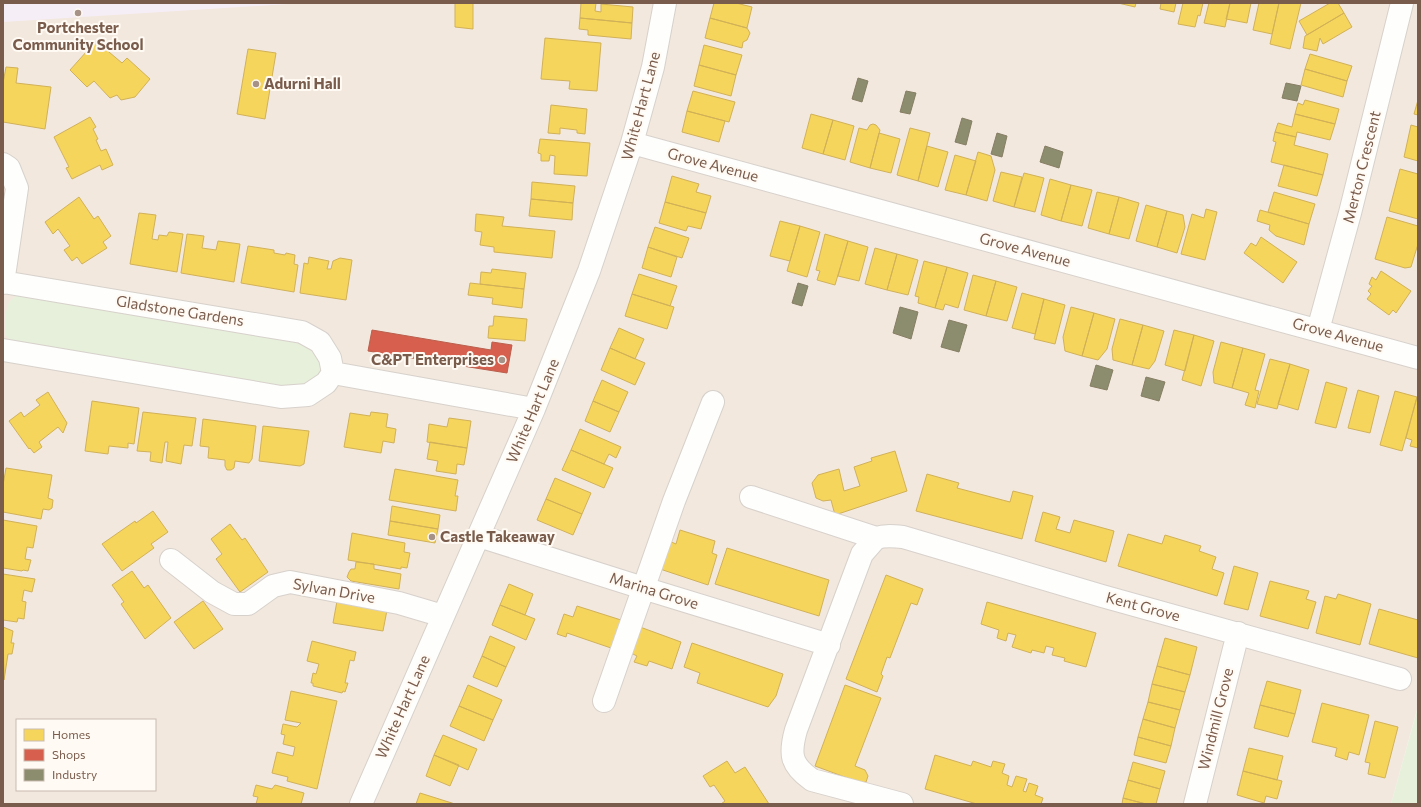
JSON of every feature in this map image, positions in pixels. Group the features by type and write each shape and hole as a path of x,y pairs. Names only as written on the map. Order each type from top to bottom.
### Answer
{"street":[{"name":"White Hart Lane","path":"361,804 534,409 589,272 632,143 653,67 665,3"},
{"name":"Merton Crescent","path":"1318,330 1350,213 1402,3"},
{"name":"Grove Avenue","path":"632,143 1418,358"},
{"path":"3,282 17,188 6,166"},
{"name":"Gladstone Gardens","path":"3,282 302,332 320,342 330,358 333,372"},
{"path":"3,350 281,397 308,395 326,383 333,372 534,409"},
{"path":"604,701 674,501 713,402"},
{"name":"Kent Grove","path":"751,497 881,537 904,537 1102,596 1400,679"},
{"name":"Marina Grove","path":"479,536 829,645"},
{"path":"881,537 862,554 792,743 793,761 801,772 812,780 902,804"},
{"name":"Sylvan Drive","path":"171,560 212,592 234,604 248,604 273,586 290,582 399,603 443,616"},
{"name":"Windmill Grove","path":"1195,804 1238,633"}],"shaded area":[{"path":"3,3 1418,3 1418,706 1391,804 3,804"},
{"name":"Portchester Community School","path":"3,3 304,3 3,22"}],"green space":[{"path":"19,293 300,340 314,348 323,362 322,374 308,387 291,390 12,342 5,334 5,316 9,302"},
{"path":"1418,707 1418,804 1391,804"}],"building: Homes":[{"path":"455,3 473,3 473,29 455,27"},
{"path":"581,3 596,3 595,11 601,12 601,4 633,7 632,23 580,18"},
{"path":"714,3 736,3 752,7 747,28 710,18"},
{"path":"1118,3 1136,3 1135,7"},
{"path":"1161,3 1176,3 1174,12 1160,9"},
{"path":"1183,3 1203,3 1200,16 1198,15 1195,27 1178,24"},
{"path":"1209,3 1230,3 1225,27 1204,23"},
{"path":"1230,3 1251,3 1247,23 1226,19"},
{"path":"1259,3 1279,3 1272,34 1253,30"},
{"path":"1279,3 1301,3 1290,49 1270,44"},
{"path":"1330,3 1338,3 1344,13 1307,35 1299,21"},
{"path":"1344,13 1352,27 1323,44 1320,38 1317,51 1303,48 1305,36"},
{"path":"580,18 632,23 631,39 588,35 588,30 579,29"},
{"path":"710,18 747,28 750,33 747,40 743,42 742,48 705,38"},
{"path":"545,38 601,43 597,91 569,89 570,81 541,79"},
{"path":"96,41 122,63 127,58 150,79 135,97 121,100 117,95 110,98 94,81 87,87 70,70"},
{"path":"704,45 742,55 736,75 699,65"},
{"name":"Adurni Hall","path":"248,49 276,53 265,119 237,114"},
{"path":"1310,54 1352,66 1347,81 1305,69"},
{"path":"699,65 736,75 731,96 694,86"},
{"path":"6,67 18,68 16,83 51,87 45,129 3,122 3,83"},
{"path":"1305,69 1347,81 1343,97 1301,85"},
{"path":"693,91 735,102 729,122 687,111"},
{"path":"1305,100 1339,109 1335,124 1295,114 1298,103 1303,105"},
{"path":"1418,100 1418,115 1414,114"},
{"path":"551,105 587,109 585,134 577,133 577,130 560,128 560,134 548,133"},
{"path":"687,111 725,121 719,142 682,132"},
{"path":"811,114 833,120 823,154 802,148"},
{"path":"1295,114 1335,124 1330,140 1297,132 1296,137 1275,132 1278,123 1292,127"},
{"path":"90,117 96,127 93,129 98,139 96,140 101,151 106,149 113,165 102,170 100,165 72,179 66,168 69,167 54,137"},
{"path":"833,120 854,126 845,160 823,154"},
{"path":"873,124 880,130 870,168 850,162 859,128 867,130 870,125"},
{"path":"1411,125 1418,127 1418,161 1404,157"},
{"path":"910,128 930,133 918,181 897,175"},
{"path":"1275,132 1296,137 1294,145 1328,154 1323,175 1271,162 1276,142 1273,141"},
{"path":"879,133 900,139 891,173 870,168"},
{"path":"540,139 590,143 587,176 554,174 555,156 550,155 549,161 541,161 541,154 538,153"},
{"path":"927,146 948,152 938,187 918,181"},
{"path":"978,152 991,156 995,170 987,201 966,195"},
{"path":"955,155 976,161 966,195 945,190"},
{"path":"1284,165 1323,175 1317,196 1278,186"},
{"path":"1400,169 1418,174 1418,219 1389,211"},
{"path":"1001,172 1022,177 1014,207 993,201"},
{"path":"1024,173 1044,178 1035,212 1014,207"},
{"path":"672,176 699,184 696,192 711,196 706,213 665,202"},
{"path":"1050,179 1071,185 1061,221 1041,215"},
{"path":"532,182 575,186 573,203 531,199"},
{"path":"1071,185 1092,190 1082,226 1061,221"},
{"path":"1097,192 1119,197 1109,234 1088,228"},
{"path":"1274,192 1315,204 1309,224 1268,212"},
{"path":"79,197 94,219 98,216 111,236 103,242 107,248 82,264 77,257 72,261 64,250 70,246 58,229 53,234 45,222"},
{"path":"1119,197 1139,203 1129,239 1109,234"},
{"path":"531,199 573,203 572,220 529,216"},
{"path":"665,202 706,213 701,229 688,226 686,231 659,223"},
{"path":"1146,205 1167,211 1157,247 1136,241"},
{"path":"1206,209 1217,212 1205,260 1181,254 1192,214 1204,218"},
{"path":"1260,210 1309,224 1304,245 1276,236 1269,230 1270,225 1257,221"},
{"path":"1167,211 1183,215 1185,227 1177,253 1157,247"},
{"path":"139,213 156,215 152,239 158,240 159,235 167,236 169,232 183,234 177,272 130,264"},
{"path":"476,214 504,217 502,226 555,231 552,258 494,252 494,247 480,245 482,232 475,231"},
{"path":"1387,217 1418,226 1418,244 1411,267 1405,268 1375,259"},
{"path":"780,221 800,226 790,261 770,256"},
{"path":"800,226 820,232 807,277 787,271"},
{"path":"655,227 689,238 682,258 648,247"},
{"path":"187,234 204,236 202,248 216,250 218,241 240,244 234,282 181,273"},
{"path":"825,234 848,241 835,285 817,280 820,271 816,270"},
{"path":"1261,237 1297,262 1283,283 1244,253 1251,243 1256,246"},
{"path":"848,241 868,247 859,281 838,276"},
{"path":"248,246 274,250 274,253 295,255 294,264 298,265 294,292 241,283"},
{"path":"648,247 677,257 671,277 642,268"},
{"path":"875,248 897,254 887,290 865,284"},
{"path":"897,254 918,260 908,295 887,290"},
{"path":"309,257 329,261 327,269 331,269 333,261 340,258 352,260 346,300 300,293 304,263 308,264"},
{"path":"924,261 947,267 935,308 918,303 919,297 915,296"},
{"path":"947,267 968,273 958,308 945,304 943,310 935,308"},
{"path":"492,269 526,273 524,289 480,284 481,272 491,273"},
{"path":"1381,271 1411,291 1396,313 1393,310 1389,315 1367,299 1371,294 1368,291 1372,286 1369,284 1372,277 1376,280"},
{"path":"639,274 677,286 670,306 632,294"},
{"path":"973,275 996,281 986,316 964,310"},
{"path":"996,281 1017,287 1007,321 986,316"},
{"path":"470,283 524,289 522,308 492,304 493,298 468,295"},
{"path":"1022,293 1044,299 1035,334 1012,328"},
{"path":"632,294 674,307 667,329 625,316"},
{"path":"1044,299 1065,305 1055,344 1034,339"},
{"path":"1071,307 1094,313 1082,356 1065,351 1063,337"},
{"path":"1094,313 1115,319 1107,349 1098,360 1082,356"},
{"path":"494,316 527,319 525,341 488,338 489,326 493,326"},
{"path":"1120,319 1143,325 1132,365 1113,360 1112,349"},
{"path":"1143,325 1164,331 1155,361 1149,369 1132,365"},
{"path":"619,328 644,339 635,359 610,348"},
{"path":"1174,330 1194,335 1185,371 1165,365"},
{"path":"1194,335 1214,341 1201,386 1182,380"},
{"path":"1221,342 1243,348 1232,388 1214,383 1213,372"},
{"path":"610,348 645,363 635,385 601,370"},
{"path":"1243,348 1265,354 1255,390 1259,391 1255,408 1245,405 1249,393 1232,388"},
{"path":"1270,359 1290,364 1277,409 1257,404"},
{"path":"1290,364 1309,370 1298,410 1278,404"},
{"path":"602,380 628,392 619,412 593,401"},
{"path":"1326,382 1347,388 1336,428 1315,423"},
{"path":"1358,390 1379,396 1370,433 1348,428"},
{"path":"1395,391 1417,397 1402,451 1380,445"},
{"path":"48,392 67,423 63,433 58,427 39,442 42,447 34,453 30,448 29,449 9,421 21,412 24,417 40,405 36,400"},
{"path":"1417,397 1418,448 1410,446 1412,440 1406,438"},
{"path":"92,401 139,408 134,444 128,443 128,448 109,446 108,454 85,451"},
{"path":"593,401 619,412 610,432 585,421"},
{"path":"143,412 196,418 192,446 184,445 181,464 166,461 168,442 165,442 162,463 150,461 151,452 137,451"},
{"path":"371,412 388,414 386,427 396,429 394,443 383,441 381,453 344,447 350,413 370,416"},
{"path":"449,418 471,421 467,448 427,442 429,424 447,427"},
{"path":"203,419 256,426 252,459 249,463 235,461 234,468 227,470 225,460 208,458 209,447 200,446"},
{"path":"263,426 309,431 304,464 300,466 259,461"},
{"path":"580,429 621,447 616,458 609,454 604,464 571,450"},
{"path":"430,442 467,448 464,465 457,464 456,474 436,471 438,461 427,459"},
{"path":"571,450 613,468 604,488 562,470"},
{"path":"895,451 907,491 835,515 831,500 823,501 816,498 812,483 818,475 839,469 844,491 860,486 854,467 872,461 871,458"},
{"path":"6,468 52,475 48,498 53,500 52,508 49,510 43,509 41,519 3,512 3,485"},
{"path":"395,469 458,480 455,496 458,496 456,511 389,500"},
{"path":"927,474 959,483 957,488 1010,502 1013,491 1033,496 1022,539 916,511"},
{"path":"555,478 591,493 582,514 546,499"},
{"path":"546,499 582,514 573,535 537,520"},
{"path":"392,506 440,515 438,529 390,521"},
{"path":"153,511 168,532 151,544 154,548 122,571 102,544 135,521 136,523"},
{"path":"1043,512 1060,517 1056,529 1070,533 1074,520 1114,531 1106,562 1035,541"},
{"path":"3,520 37,526 33,548 27,547 25,559 31,560 28,571 3,568"},
{"path":"390,521 438,529 435,543 388,535"},
{"path":"230,524 242,540 245,538 268,572 240,592 216,559 222,554 211,539"},
{"path":"680,530 715,541 712,553 717,555 708,585 660,569 669,541 676,544"},
{"path":"352,533 405,543 404,552 410,553 407,568 401,567 401,569 348,560"},
{"path":"1128,534 1162,544 1165,535 1201,546 1199,551 1216,557 1212,569 1224,573 1217,596 1118,566"},
{"path":"727,548 829,580 819,616 715,584"},
{"path":"356,562 374,564 374,569 401,574 399,589 351,581 347,577 351,569 355,569"},
{"path":"1234,566 1258,573 1248,610 1224,604"},
{"path":"132,571 144,588 148,585 171,618 145,639 121,604 124,602 112,585"},
{"path":"3,574 35,579 32,592 24,590 22,601 26,602 24,619 18,618 17,622 3,620"},
{"path":"886,575 923,589 917,605 911,603 890,658 887,657 881,674 883,676 877,692 846,679"},
{"path":"1270,581 1309,591 1306,599 1316,602 1308,629 1260,616"},
{"path":"509,584 533,594 525,615 500,605"},
{"path":"1338,594 1371,604 1360,645 1316,633 1325,596 1336,599"},
{"path":"203,601 223,629 194,649 174,622"},
{"path":"337,601 387,610 383,631 333,623"},
{"path":"987,602 1096,633 1086,667 1064,661 1065,658 1052,655 1054,648 1046,646 1044,653 1032,650 1031,653 1012,647 1016,635 1008,633 1006,641 997,638 999,630 981,624"},
{"path":"500,605 535,619 526,640 492,625"},
{"path":"577,606 621,620 611,648 567,633 566,637 557,634 564,614 573,617"},
{"path":"1379,609 1418,620 1418,658 1369,644"},
{"path":"3,627 13,631 11,643 14,643 12,654 8,654 4,680"},
{"path":"640,627 681,642 672,669 649,661 647,666 634,662 637,656 631,653"},
{"path":"490,636 515,647 506,667 482,656"},
{"path":"1165,638 1197,647 1190,675 1157,666"},
{"path":"312,641 356,652 354,661 350,660 345,683 348,683 345,692 343,691 342,693 313,686 313,683 311,683 313,673 316,674 319,664 307,661"},
{"path":"692,643 783,674 776,696 768,707 697,683 700,673 684,667"},
{"path":"482,656 506,667 497,687 473,677"},
{"path":"1157,666 1190,675 1185,692 1152,684"},
{"path":"1267,681 1301,690 1295,714 1260,705"},
{"path":"1152,684 1185,692 1180,710 1148,702"},
{"path":"468,685 502,700 493,720 459,706"},
{"path":"845,685 881,698 855,766 865,770 868,776 866,782 861,783 815,766"},
{"path":"291,691 337,701 317,789 287,781 288,777 272,773 277,752 293,756 295,747 283,744 285,735 281,734 283,724 297,727 301,723 285,720"},
{"path":"1148,702 1180,710 1175,728 1143,719"},
{"path":"1322,703 1369,715 1359,755 1349,752 1347,760 1335,756 1337,748 1312,742"},
{"path":"1260,705 1295,714 1288,737 1254,728"},
{"path":"459,706 493,720 484,741 450,726"},
{"path":"1143,719 1175,728 1171,746 1138,737"},
{"path":"1375,721 1398,727 1385,778 1368,774 1370,763 1365,762"},
{"path":"443,735 477,749 468,770 434,755"},
{"path":"1138,737 1171,746 1166,763 1134,755"},
{"path":"1249,748 1283,756 1277,780 1243,771"},
{"path":"434,755 459,765 450,786 426,776"},
{"path":"935,755 971,766 973,761 991,767 993,761 1005,764 1002,773 1009,776 1007,785 1012,787 1016,776 1027,779 1023,791 1026,792 1029,783 1038,786 1035,795 1043,798 1041,804 977,804 925,789"},
{"path":"727,761 735,773 745,767 769,804 721,804 725,801 714,785 710,787 703,776"},
{"path":"1133,762 1165,771 1160,789 1128,780"},
{"path":"1243,771 1282,781 1277,799 1266,796 1264,803 1237,795"},
{"path":"1128,780 1160,789 1156,804 1146,804 1123,798"},
{"path":"256,785 272,789 275,785 304,793 301,804 256,804 258,797 253,796"},
{"path":"420,793 455,804 416,804"},
{"path":"1123,798 1146,804 1122,804"}],"building: Shops":[{"path":"372,330 491,350 492,342 512,345 507,373 368,351"}],"building: Industry":[{"path":"858,78 868,81 862,102 852,99"},
{"path":"1286,83 1301,86 1297,101 1282,98"},
{"path":"906,91 916,93 910,114 900,112"},
{"path":"962,118 972,121 966,145 955,142"},
{"path":"997,133 1007,136 1002,157 991,154"},
{"path":"1045,146 1063,152 1059,168 1040,162"},
{"path":"798,283 808,286 802,306 792,303"},
{"path":"900,307 918,312 911,339 893,333"},
{"path":"949,320 967,325 959,352 941,347"},
{"path":"1096,365 1113,370 1107,390 1090,386"},
{"path":"1146,377 1165,382 1159,401 1141,396"}],"place":[{"name":"Portchester Community School","path":"78,13"},
{"name":"Adurni Hall","path":"256,84"},
{"name":"C&PT Enterprises","path":"502,360"},
{"name":"Castle Takeaway","path":"432,537"}]}
